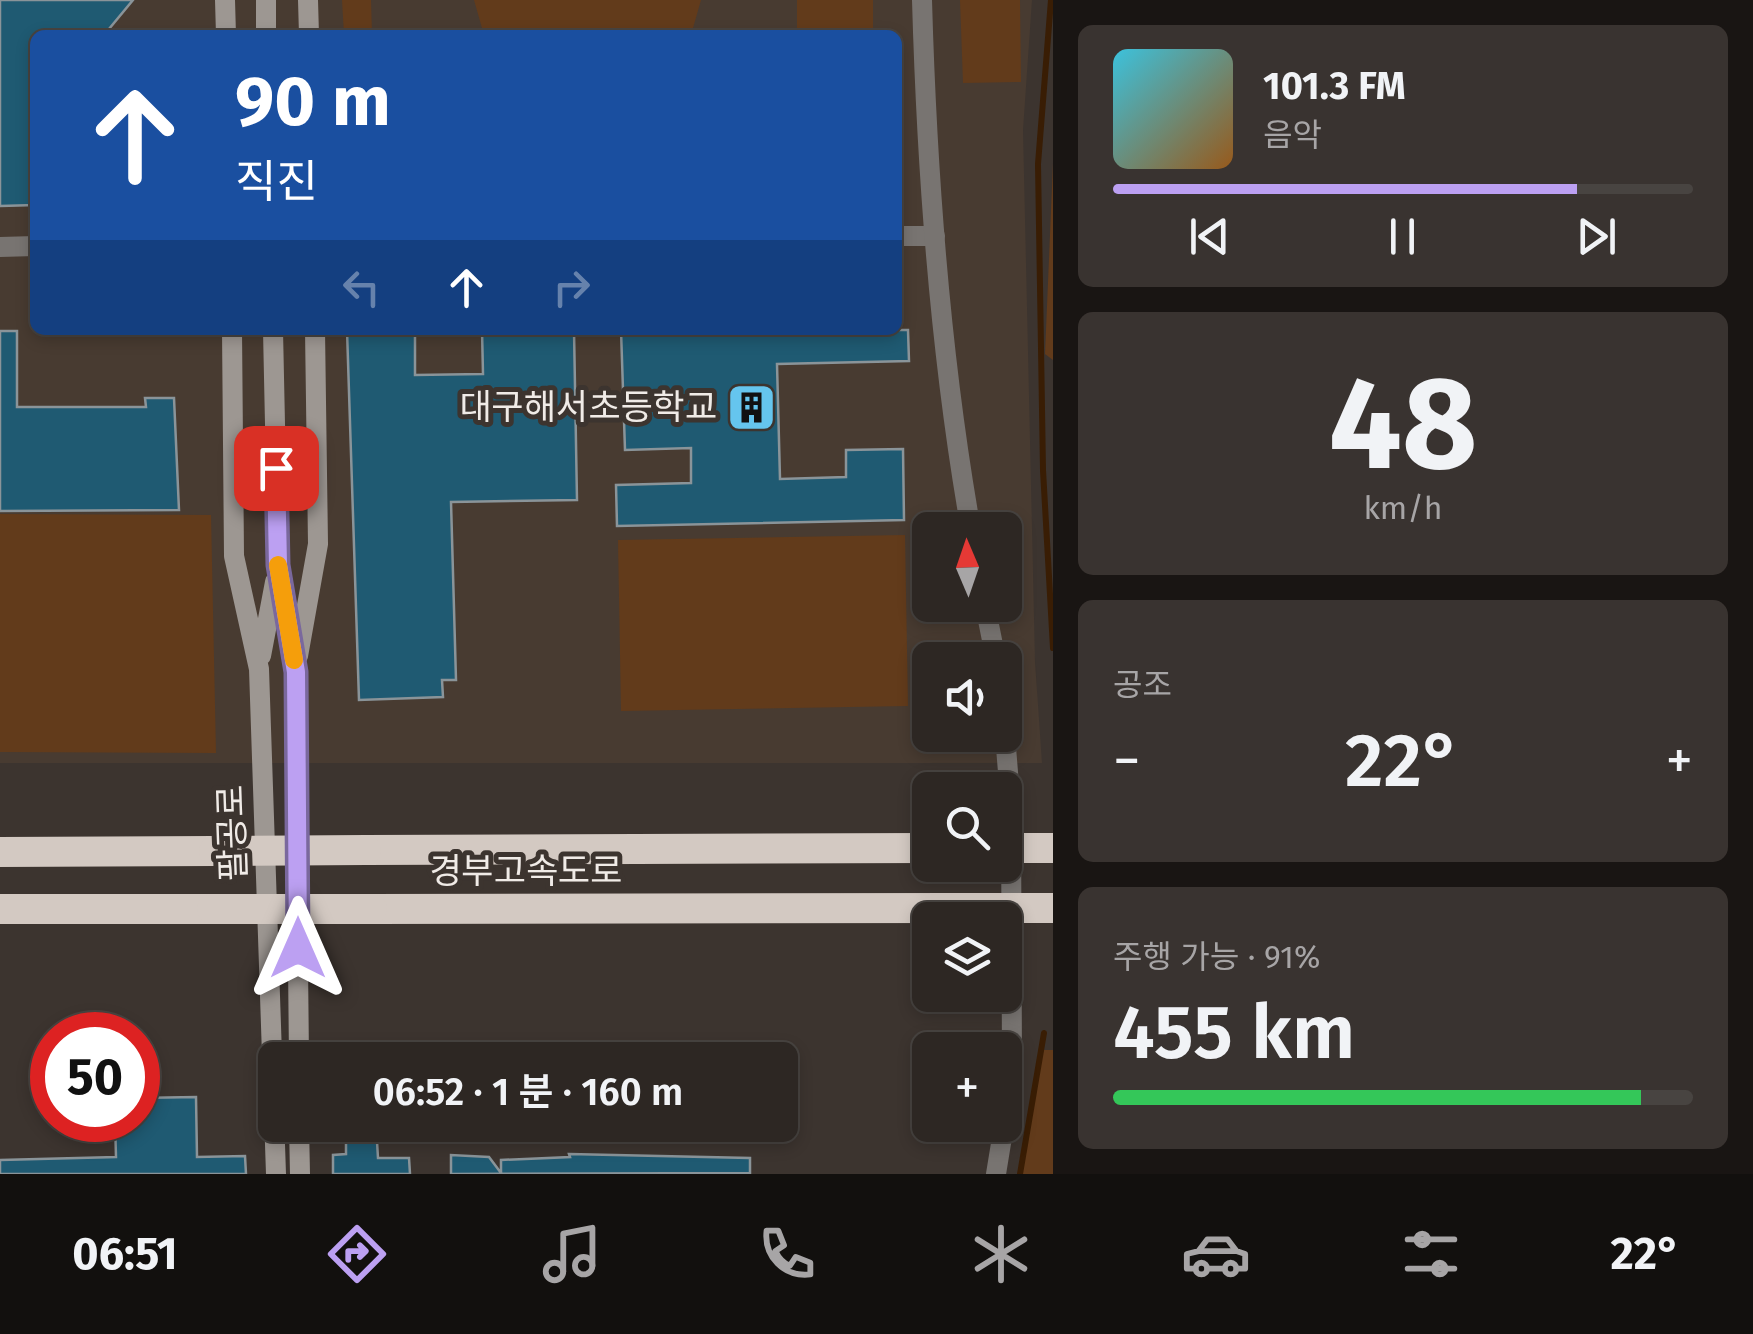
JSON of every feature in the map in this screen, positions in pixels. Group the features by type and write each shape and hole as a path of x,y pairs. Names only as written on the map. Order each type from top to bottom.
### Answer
{"highway":[{"name":"경부고속도로","path":"0,852 912,848"},
{"path":"1022,848 1053,848"},
{"name":"경부고속도로","path":"0,909 1053,908"}],"main road":[{"path":"225,0 226,30"},
{"path":"266,0 266,30"},
{"path":"308,0 308,30"},
{"path":"232,335 234,556 258,669"},
{"path":"273,335 278,565 296,672"},
{"path":"296,672 318,544 315,335"},
{"path":"258,669 278,565"},
{"name":"팔공로","path":"258,669 276,1174"},
{"name":"팔공로","path":"296,672 298,1042"},
{"path":"270,1026 278,1016 288,1016 298,1027"},
{"path":"299,1142 300,1174"}],"street":[{"path":"922,0 935,236 952,421 968,512"},
{"path":"902,236 935,236"},
{"path":"0,247 30,246"},
{"path":"1006,752 1011,809 1012,1032"},
{"path":"996,1174 1001,1142"}],"shaded area":[{"path":"0,0 1032,0 1023,130 1035,662 1042,763 0,763"},
{"path":"342,0 371,0 372,30 344,30"},
{"path":"474,0 701,0 692,30 483,30"},
{"path":"797,0 873,0 873,30 797,30"},
{"path":"960,0 1020,0 1021,82 963,83"},
{"path":"1053,163 1053,360 1045,354"},
{"path":"0,514 211,515 216,753 0,752"},
{"path":"905,535 908,706 621,711 618,540"},
{"path":"1041,1050 1053,1050 1053,1174 1019,1174"}],"building":[{"path":"0,0 133,0 108,30 30,30 30,205 0,206"},
{"name":"대구해서초등학교","path":"902,330 908,330 909,361 777,364 780,479 846,477 846,450 903,449 904,520 617,526 616,485 691,483 691,448 625,450 621,335 902,335"},
{"path":"0,331 17,331 17,407 146,407 145,398 174,398 179,510 0,511"},
{"path":"347,335 415,335 415,375 483,374 482,335 574,335 577,500 451,502 456,680 442,680 443,697 359,700"},
{"path":"196,1097 197,1157 245,1156 246,1174 0,1174 0,1160 116,1157 116,1142 160,1142 160,1098"},
{"path":"346,1142 377,1142 378,1158 409,1158 410,1174 333,1174 333,1155 346,1154"},
{"path":"569,1154 750,1158 750,1173 451,1174 451,1155 489,1157 501,1173 501,1160 570,1157"}],"waterway":[{"path":"1051,0 1038,164 1043,470 1053,648"},
{"path":"1020,1174 1044,1033"}],"slow traffic":[{"path":"278,565 294,660"}],"place":[{"name":"대구해서초등학교","path":"752,407"}],"route":[{"path":"276,468 278,565 296,672 298,948"}]}
